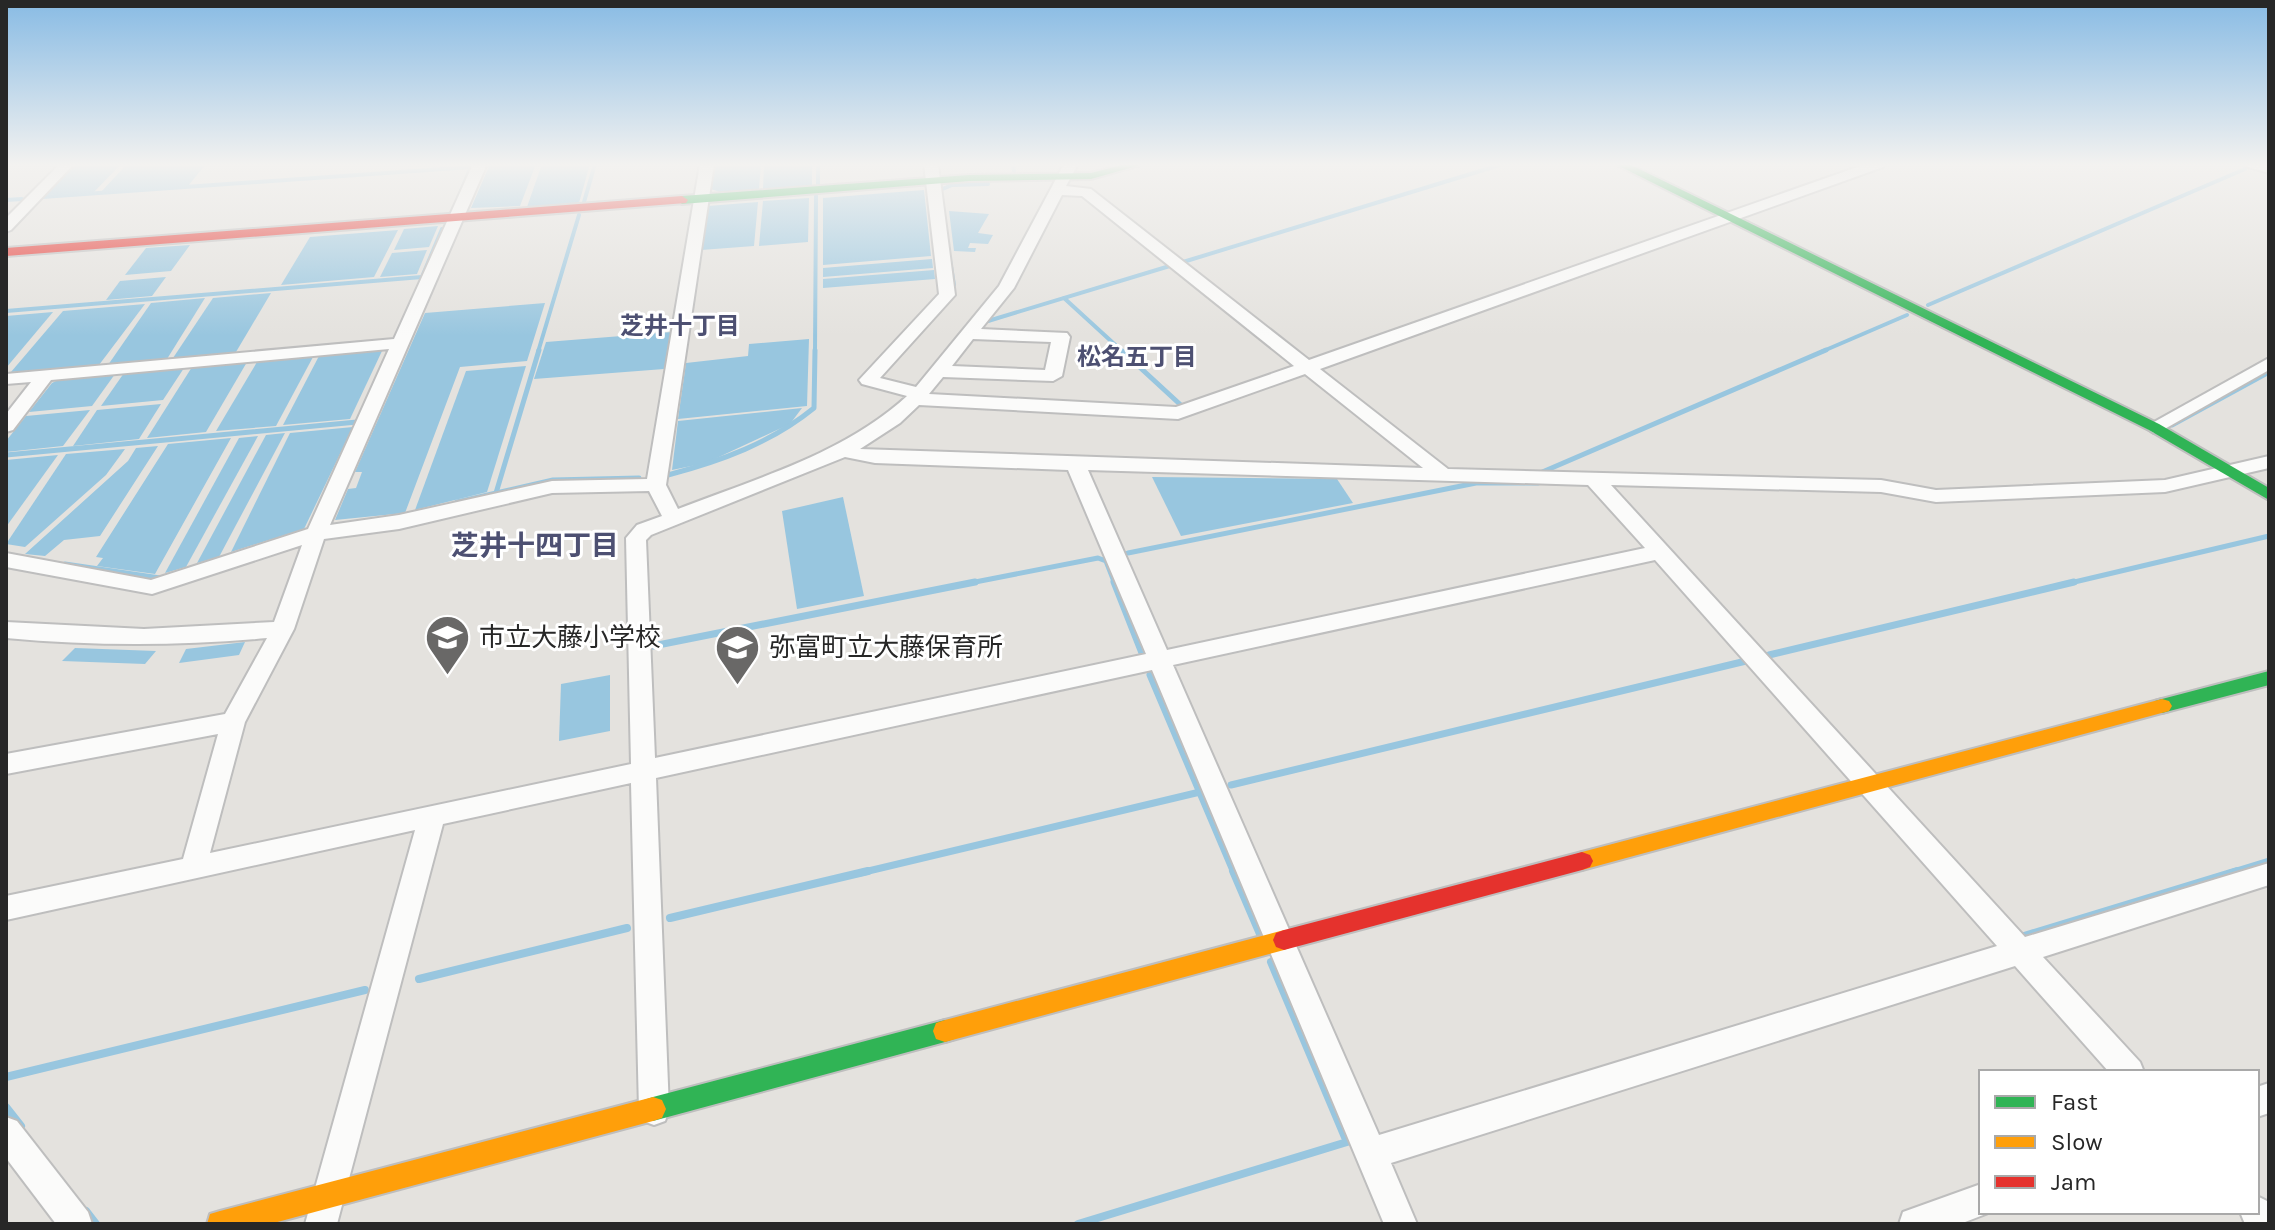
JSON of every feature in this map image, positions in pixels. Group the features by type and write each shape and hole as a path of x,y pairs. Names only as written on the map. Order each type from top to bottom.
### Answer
{"street":[{"path":"6,252 411,221"},
{"path":"194,865 233,722 283,629 316,533 455,221"},
{"path":"673,518 656,485 697,221"},
{"path":"938,221 947,295 868,380 918,396 1178,413 1718,221"},
{"path":"654,1110 644,771 639,716 636,538 644,530 868,438 918,396 1006,288 1040,221"},
{"path":"1123,221 1443,475"},
{"path":"1739,221 2154,427 2269,495"},
{"path":"937,371 1053,376 1061,337 968,334"},
{"path":"6,379 401,343"},
{"path":"2154,427 2269,363"},
{"path":"6,426 46,375"},
{"path":"847,449 854,454 875,457 1076,465 1881,486 1936,496 2165,486 2269,462"},
{"path":"1076,465 1401,1224"},
{"path":"1594,479 2127,1070"},
{"path":"6,560 152,587 316,533 399,522 552,487 656,485"},
{"path":"6,908 194,865 432,817 1157,658 1660,552"},
{"path":"6,630 112,639 183,638 283,629"},
{"path":"220,1224 325,1208 654,1110 2269,678"},
{"path":"6,764 233,722"},
{"path":"325,1208 432,817"},
{"path":"1370,1154 2269,874"},
{"path":"6,1132 76,1224"},
{"path":"1915,1224 1979,1201"}],"water":[{"path":"706,221 756,221 754,246 701,250"},
{"path":"761,221 808,221 808,242 759,246"},
{"path":"823,221 927,221 931,256 823,265"},
{"path":"950,221 985,221 978,233 993,235 988,244 970,243 968,248 976,248 975,252 954,251"},
{"path":"438,226 429,247 394,250 404,229"},
{"path":"398,230 374,277 281,285 310,237"},
{"path":"190,245 171,271 125,275 146,248"},
{"path":"427,250 417,274 380,277 392,253"},
{"path":"932,259 933,268 823,277 823,268"},
{"path":"934,270 935,279 823,288 823,279"},
{"path":"166,277 152,296 106,300 120,281"},
{"path":"271,293 236,352 173,358 213,298"},
{"path":"205,298 167,359 108,365 151,303"},
{"path":"545,303 527,361 460,367 405,513 335,520 348,489 356,488 362,472 355,472 425,313"},
{"path":"145,304 99,365 11,372 63,311"},
{"path":"53,312 6,368 6,316"},
{"path":"672,332 664,369 534,379 546,342"},
{"path":"809,339 807,406 678,419 686,363 748,356 749,344"},
{"path":"382,351 350,419 283,425 319,356"},
{"path":"313,357 276,426 216,431 257,362"},
{"path":"247,362 206,432 147,438 192,367"},
{"path":"526,366 487,492 415,510 466,371"},
{"path":"184,368 163,400 101,406 124,373"},
{"path":"115,374 92,406 29,412 52,383 60,379"},
{"path":"161,404 139,439 73,446 97,410"},
{"path":"802,408 790,424 706,463 672,470 678,421"},
{"path":"90,410 63,446 6,452 6,441 26,416"},
{"path":"353,427 304,529 231,552 290,433"},
{"path":"285,433 219,557 197,563 266,435"},
{"path":"258,436 186,567 165,573 239,438"},
{"path":"231,438 155,574 97,566 103,558 96,557 168,444"},
{"path":"158,446 100,536 64,540 45,556 25,554 128,461 136,448"},
{"path":"125,449 106,475 25,547 6,544 66,454"},
{"path":"58,455 6,527 6,460"},
{"path":"1152,477 1337,479 1353,503 1181,536"},
{"path":"843,497 864,596 797,609 782,511"},
{"path":"245,642 239,655 179,663 186,649"},
{"path":"75,648 156,651 145,664 62,661"},
{"path":"610,675 610,731 559,741 561,684"}],"waterway":[{"path":"538,352 577,221"},
{"path":"815,352 816,221"},
{"path":"1183,262 1316,221"},
{"path":"1928,305 2123,221"},
{"path":"6,311 422,277 442,229"},
{"path":"950,260 954,285"},
{"path":"988,321 1173,265"},
{"path":"1064,298 1123,352"},
{"path":"1821,352 1907,315"},
{"path":"496,493 539,350"},
{"path":"668,475 707,464 763,441 814,408 815,350"},
{"path":"1121,350 1184,408"},
{"path":"1540,473 1826,350"},
{"path":"2172,425 2269,372"},
{"path":"6,455 357,422 360,416"},
{"path":"457,502 553,480 639,478"},
{"path":"1128,553 1476,483 1538,483"},
{"path":"2066,584 2269,536"},
{"path":"965,584 1098,558 1106,561 1115,584"},
{"path":"65,564 160,578"},
{"path":"653,646 975,582"},
{"path":"1114,582 1142,653"},
{"path":"1769,655 2074,582"},
{"path":"1231,785 1746,661"},
{"path":"1150,675 1200,792"},
{"path":"860,873 1200,792"},
{"path":"1200,792 1234,873"},
{"path":"2230,873 2269,861"},
{"path":"670,918 868,871"},
{"path":"1233,871 1260,934"},
{"path":"2024,936 2237,871"},
{"path":"419,979 627,928"},
{"path":"1078,1224 1347,1142 1271,962"},
{"path":"6,1077 365,990"},
{"path":"6,1107 21,1126"},
{"path":"86,1211 96,1224"}],"traffic: fast":[{"path":"1737,221 2154,427 2269,495"},
{"path":"2162,706 2269,678"},
{"path":"653,1109 945,1031"}],"traffic: slow":[{"path":"1582,861 2162,706"},
{"path":"945,1031 1284,940"},
{"path":"220,1224 653,1109"}],"traffic: jam":[{"path":"6,252 404,221"},
{"path":"1284,940 1582,861"}],"place":[{"name":"市立大藤小学校","path":"448,676"},
{"name":"弥富町立大藤保育所","path":"738,686"}],"district":[{"name":"芝井十丁目","path":"680,326"},
{"name":"松名五丁目","path":"1137,357"},
{"name":"芝井十四丁目","path":"535,545"}]}
